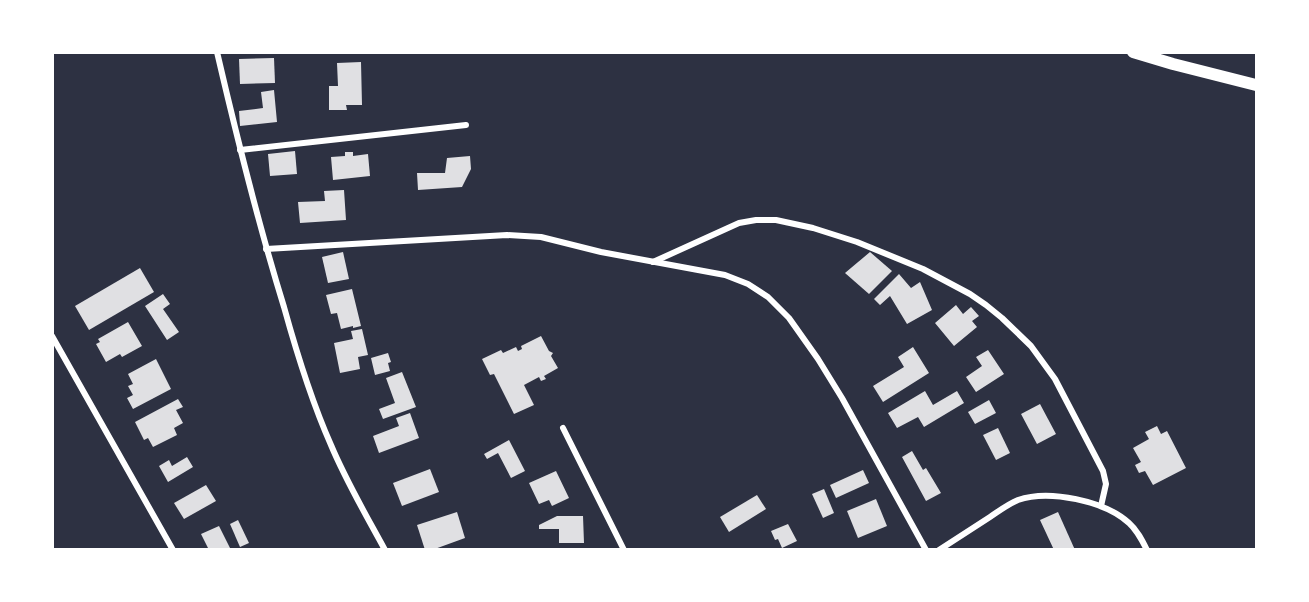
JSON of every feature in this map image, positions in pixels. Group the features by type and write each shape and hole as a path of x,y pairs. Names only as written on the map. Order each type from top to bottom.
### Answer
{"main road":[{"path":"1133,52 1257,85"}],"street":[{"path":"218,52 240,150 266,249 302,368 316,409 349,483 385,549"},
{"path":"240,150 466,125"},
{"path":"653,262 739,223 776,220 813,228 857,242 923,269 970,294 1002,318 1031,346 1055,379 1103,471 1106,484 1101,506"},
{"path":"266,249 525,235 725,275 748,284 768,297 789,318 818,359 926,549"},
{"path":"52,336 173,549"},
{"path":"563,428 624,549"},
{"path":"939,549 1011,504 1028,498 1048,496 1067,498 1111,510 1137,531 1147,549"}],"building":[{"path":"274,58 275,83 240,84 239,59"},
{"path":"361,62 362,105 346,105 347,110 329,110 329,86 338,86 337,63"},
{"path":"274,90 277,122 240,126 239,111 263,108 261,92"},
{"path":"295,151 297,174 270,176 268,154"},
{"path":"345,152 353,152 353,156 368,154 370,176 333,180 331,157 345,156"},
{"path":"470,156 471,169 462,187 418,190 417,173 445,173 447,158"},
{"path":"344,190 346,220 300,223 298,202 325,201 324,191"},
{"path":"343,252 349,279 328,283 322,257"},
{"path":"870,252 892,271 869,294 845,273"},
{"path":"140,268 154,292 89,330 75,306"},
{"path":"899,274 911,288 920,282 932,310 907,324 890,296 880,305 874,299"},
{"path":"352,289 361,326 341,329 337,313 331,314 326,295"},
{"path":"163,294 170,304 163,309 179,332 167,340 145,306"},
{"path":"956,305 963,314 971,307 979,316 972,321 977,327 954,346 935,323"},
{"path":"128,322 142,346 122,357 120,354 106,362 96,344 100,342 98,339"},
{"path":"362,329 368,355 358,357 360,369 340,373 334,343 353,339 351,331"},
{"path":"541,336 549,351 553,353 551,356 558,368 544,376 546,379 541,381 539,377 524,385 534,405 514,414 494,374 490,375 482,359 501,350 503,353 516,347 518,351 522,349 521,346"},
{"path":"913,347 929,373 883,402 873,386 904,367 898,357"},
{"path":"988,350 1004,374 976,392 966,377 982,366 976,357"},
{"path":"388,353 391,362 388,363 390,371 375,375 371,358"},
{"path":"156,359 171,389 133,409 127,398 133,395 128,386 133,384 128,374"},
{"path":"402,372 416,407 383,419 379,409 395,403 386,378"},
{"path":"925,391 933,405 957,391 964,403 924,427 918,417 897,428 888,413"},
{"path":"178,399 183,407 176,410 183,423 174,428 177,435 153,447 148,438 144,440 135,422"},
{"path":"989,400 996,413 975,424 968,412"},
{"path":"1040,404 1056,434 1037,444 1021,414"},
{"path":"410,413 419,438 379,453 373,436 399,426 396,418"},
{"path":"1157,426 1161,434 1167,431 1186,468 1153,485 1145,471 1139,473 1135,465 1141,462 1133,448 1149,439 1145,432"},
{"path":"998,428 1010,453 996,460 983,435"},
{"path":"509,440 525,471 511,478 498,453 487,459 484,454"},
{"path":"912,451 923,470 926,468 941,493 926,501 902,457"},
{"path":"187,457 193,467 168,482 159,466 169,460 172,466"},
{"path":"430,469 439,492 402,506 393,483"},
{"path":"863,470 869,483 836,498 830,485"},
{"path":"556,471 569,498 552,506 549,500 539,504 529,483"},
{"path":"206,485 216,501 184,519 174,503"},
{"path":"824,489 834,513 823,518 812,494"},
{"path":"757,495 766,509 729,532 720,517"},
{"path":"876,499 887,526 858,538 847,511"},
{"path":"457,512 465,538 432,550 425,550 417,525"},
{"path":"1058,512 1075,550 1054,550 1040,520"},
{"path":"557,516 583,516 584,543 559,543 559,529 539,529 539,525"},
{"path":"238,520 249,543 240,547 230,524"},
{"path":"788,524 797,541 782,548 771,531"},
{"path":"219,526 230,548 209,550 201,534"}]}
